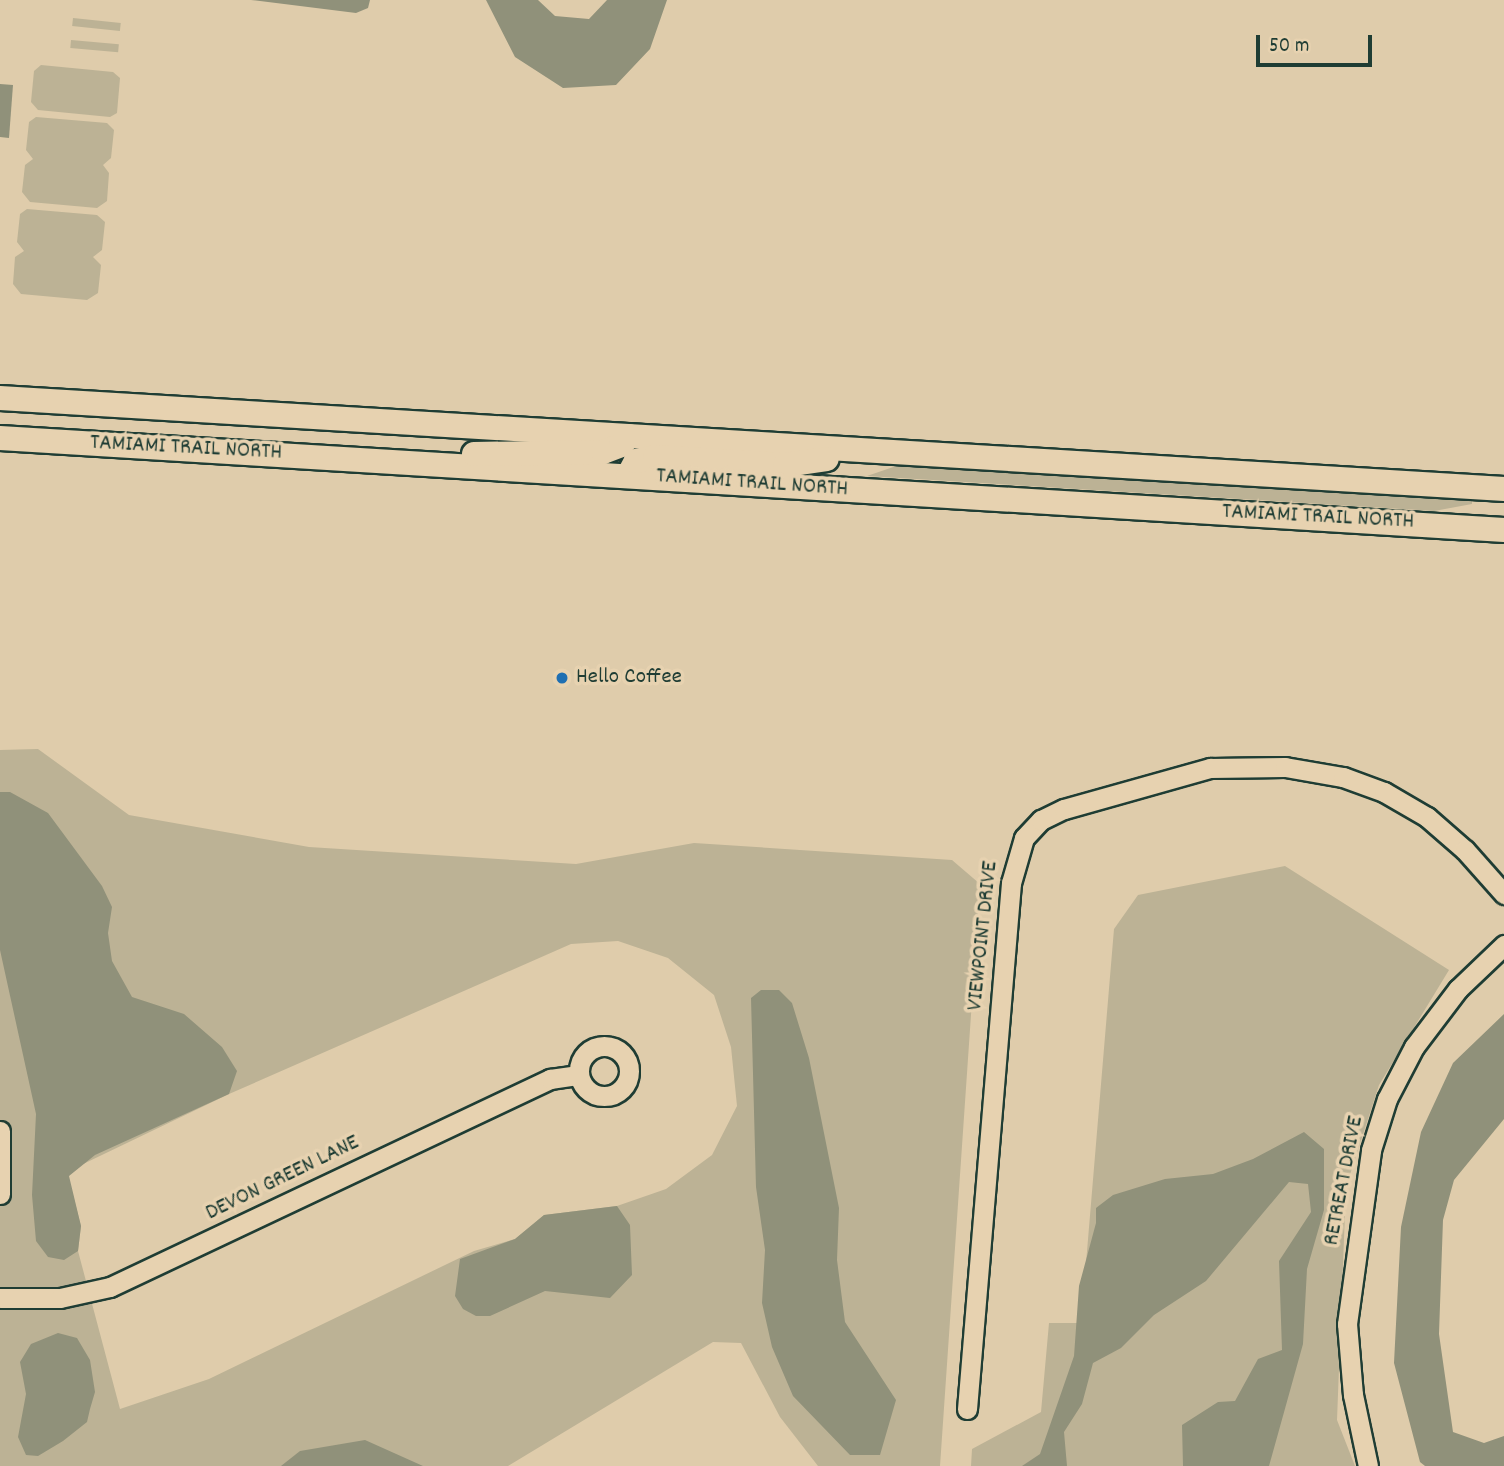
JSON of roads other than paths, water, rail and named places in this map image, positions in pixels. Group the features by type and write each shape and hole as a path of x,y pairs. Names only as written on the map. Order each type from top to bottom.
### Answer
{"main road":[{"name":"TAMIAMI TRAIL NORTH","path":"0,398 1504,489"},
{"path":"0,415 124,406"},
{"path":"386,461 524,450 603,452 621,445 629,436"},
{"name":"TAMIAMI TRAIL NORTH","path":"0,438 1504,530"},
{"path":"628,476 636,461 655,457 785,465 876,452"}],"street":[{"name":"VIEWPOINT DRIVE","path":"967,1409 1011,883 1024,838 1041,820 1064,809 1210,768 1285,767 1343,777 1384,792 1427,817 1465,850 1504,894"},
{"name":"RETREAT DRIVE","path":"1366,1465 1353,1395 1347,1324 1371,1150 1387,1099 1414,1047 1458,989 1504,945"},
{"name":"DEVON GREEN LANE","path":"0,1298 60,1298 110,1287 550,1079 579,1075"},
{"path":"0,1131 0,1194"}],"place":[{"name":"Hello Coffee","path":"562,678"}]}
